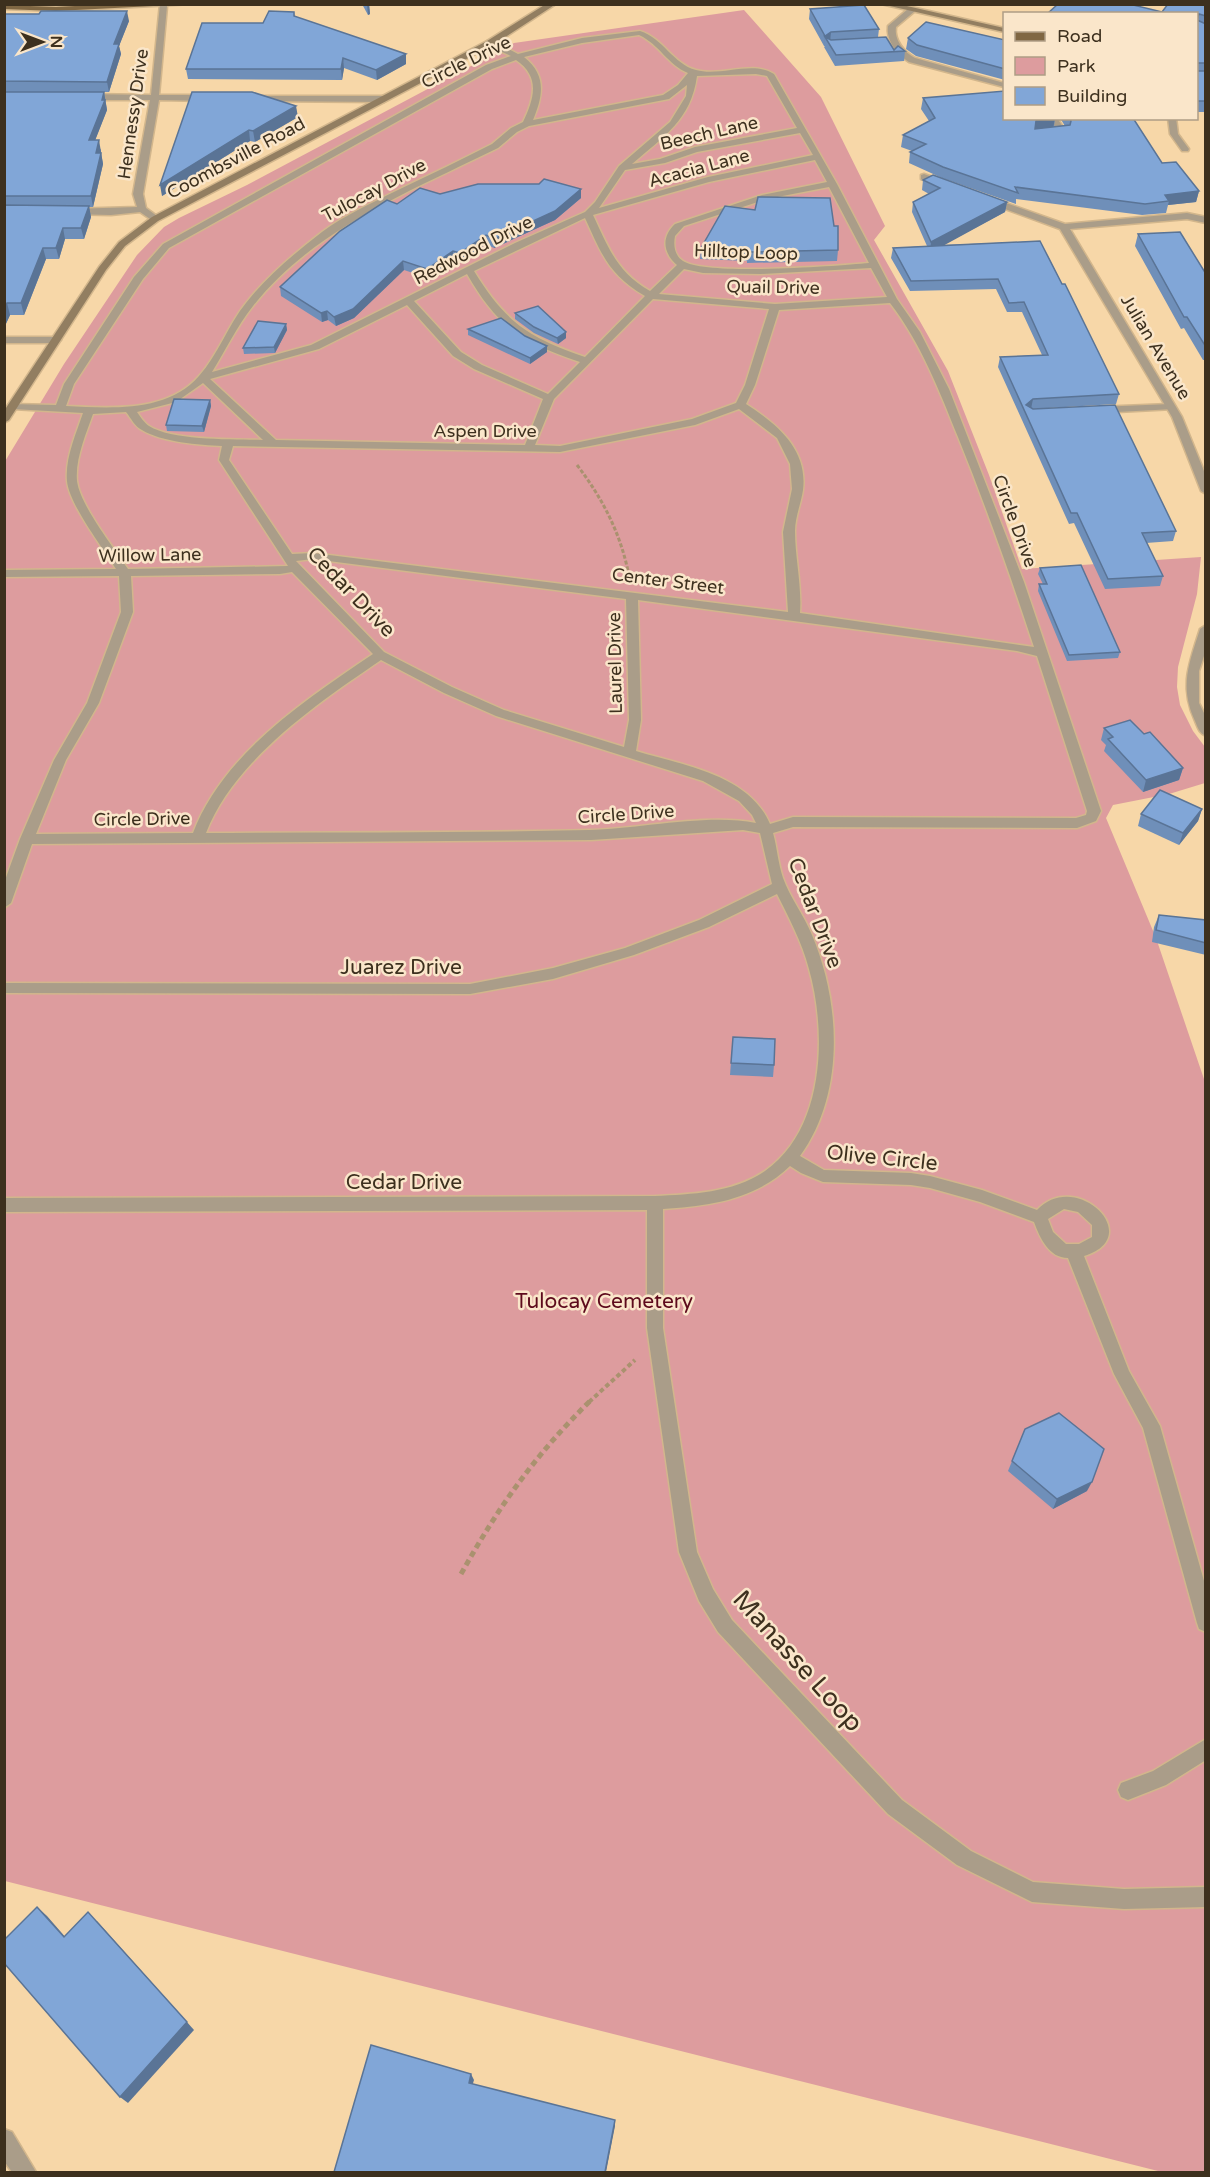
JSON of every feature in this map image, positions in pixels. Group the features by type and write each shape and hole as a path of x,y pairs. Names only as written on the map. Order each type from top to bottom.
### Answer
{"main road":[{"path":"4,7 56,9 188,4"}],"street":[{"name":"Coombsville Road","path":"4,420 102,269 122,244 156,219 490,43 552,4"},
{"path":"885,4 930,16 953,18 1003,30"},
{"name":"Hennessy Drive","path":"156,219 142,209 138,194 155,97 163,6"},
{"path":"910,11 892,26 891,33 901,53 912,60 1003,84"},
{"path":"930,16 942,22 1003,37"},
{"name":"Circle Drive","path":"27,838 591,835 719,825 743,825 766,830 793,822 1043,824 1091,819 1094,812 999,527 951,407 908,317 893,300 873,265 819,157 770,74 763,72 693,72 679,66 650,36 640,33 567,44 518,55 478,73 166,246 139,277 69,384 60,409"},
{"path":"884,43 895,42"},
{"path":"490,43 518,55 531,69 538,88 538,96 527,123"},
{"name":"Tulocay Drive","path":"13,406 88,411 130,410 171,400 186,392 203,378 249,305 285,267 361,212 495,146 514,130 527,123 666,97 681,87 693,72"},
{"name":"Redwood Drive","path":"203,378 315,347 518,244 588,214 598,204 622,168 673,124 690,96 693,72"},
{"path":"74,97 224,98"},
{"path":"235,98 384,99"},
{"path":"1037,135 1063,133 1053,120"},
{"path":"1172,120 1174,134 1185,149"},
{"name":"Beech Lane","path":"622,168 662,161 695,150 802,130"},
{"name":"Acacia Lane","path":"588,214 720,178 819,157"},
{"path":"924,177 956,188"},
{"name":"Hilltop Loop","path":"833,184 765,197 681,224 671,232 669,243 673,257 682,265 691,268 763,272 873,265"},
{"path":"978,196 1064,227 1187,216 1206,220"},
{"path":"63,212 111,212 142,209"},
{"path":"588,214 610,262 630,284 652,296"},
{"name":"Julian Avenue","path":"1064,227 1177,417 1206,491"},
{"path":"529,448 549,398 682,265"},
{"path":"469,270 484,297 513,329 527,338 585,360"},
{"name":"Quail Drive","path":"652,296 775,307 893,300"},
{"path":"409,301 457,354 478,367 549,398"},
{"path":"775,307 754,375 740,405 775,428 785,438 792,453 797,492 789,517 796,595 794,616"},
{"path":"4,340 56,340"},
{"path":"203,378 275,445"},
{"name":"Aspen Drive","path":"130,410 143,428 156,433 206,442 560,449 695,422 740,405"},
{"path":"1087,410 1170,407"},
{"path":"4,903 27,838 60,760 93,703 127,612 125,574 81,505 72,480 76,449 88,411"},
{"name":"Cedar Drive","path":"4,1205 655,1203 703,1199 737,1192 769,1175 790,1158 808,1128 820,1096 827,1050 826,1018 819,980 806,937 774,873 766,830 753,805 738,792 708,778 500,713 448,690 380,655 292,563 224,460 228,443"},
{"name":"Center Street","path":"292,563 313,555 794,616 1017,647 1041,653"},
{"name":"Willow Lane","path":"4,574 280,571 292,563"},
{"name":"Laurel Drive","path":"629,752 635,720 632,595"},
{"path":"1206,629 1193,671 1193,703 1206,732"},
{"path":"198,837 200,826 207,812 239,771 289,722 333,686 380,655"},
{"name":"Juarez Drive","path":"4,988 470,989 534,979 610,960 668,940 728,914 780,886"},
{"name":"Olive Circle","path":"790,1158 806,1169 823,1176 910,1179 930,1182 982,1196 1040,1218"},
{"name":"Manasse Loop","path":"655,1203 656,1328 688,1552 706,1595 733,1634 895,1806 964,1858 1032,1892 1124,1899 1206,1897"},
{"path":"1062,1203 1076,1204 1095,1213 1100,1221 1100,1237 1093,1248 1074,1252 1062,1251 1043,1228 1040,1218 1048,1209 1062,1203"},
{"path":"1074,1252 1122,1374 1151,1426 1206,1623"},
{"path":"1128,1790 1159,1778 1206,1749"},
{"path":"4,2140 25,2172"}],"path":[{"name":"Laurel Drive","path":"560,449 573,460 594,486 616,526 626,560 632,595"},
{"path":"461,1574 527,1469 618,1376 658,1345"}],"green space":[{"name":"Tulocay Cemetery","path":"744,10 821,97 885,226 874,240 948,371 989,475 1022,569 1201,557 1197,594 1178,667 1177,687 1180,705 1193,731 1205,747 1205,783 1169,794 1113,805 1106,818 1156,938 1205,1082 1205,2172 1162,2172 5,1881 4,463 64,364 137,255 164,227 514,43"}],"building":[{"path":"1058,4 1129,4 1162,12 1049,12"},
{"path":"1168,4 1206,4 1206,16 1199,14 1198,17 1198,12 1162,12"},
{"path":"864,5 879,29 831,32 825,36 810,9"},
{"path":"41,11 127,11 114,44 119,44 107,82 4,81 4,14 39,14"},
{"path":"269,11 294,12 294,16 406,54 376,70 343,58 341,69 186,69 202,23 263,23"},
{"path":"1198,20 1206,24 1206,63 1198,63"},
{"path":"926,22 1003,40 1003,68 917,45 908,38"},
{"path":"825,37 831,40 886,37 894,50 898,46 905,51 836,55"},
{"path":"1198,71 1206,71 1206,101 1198,101"},
{"path":"1003,91 1003,120 1042,120 1036,121 1035,129 1070,125 1071,120 1134,120 1162,163 1176,162 1199,191 1165,195 1169,201 1145,204 1015,187 1018,193 943,167 910,152 926,144 903,135 935,118 923,98"},
{"path":"4,92 104,92 102,100 105,100 89,140 99,140 96,153 101,153 91,196 4,196"},
{"path":"192,92 252,92 296,106 253,131 249,130 160,185"},
{"path":"933,175 1007,202 931,242 913,202 940,188 923,180"},
{"path":"544,179 581,189 555,211 494,239 486,235 460,253 453,251 427,269 403,261 353,309 334,317 327,311 321,313 280,287 340,231 387,200 397,204 420,188 440,194 478,184 539,184"},
{"path":"758,197 830,198 834,226 838,226 838,250 748,252 748,249 701,248 725,206 755,210"},
{"path":"4,205 89,206 81,228 63,228 56,248 43,248 21,303 7,303 4,310"},
{"path":"1180,232 1206,274 1206,347 1187,317 1184,317 1138,234"},
{"path":"1040,241 1062,284 1065,284 1119,394 1033,399 1026,405 1033,409 1115,405 1176,531 1142,533 1163,576 1108,579 1077,513 1071,513 1000,357 1048,355 1024,302 1009,303 998,279 911,281 893,248"},
{"path":"538,306 566,332 557,338 534,327 515,313"},
{"path":"501,318 525,336 547,346 530,358 468,329"},
{"path":"258,321 286,324 274,347 243,348"},
{"path":"174,399 210,400 202,426 166,425"},
{"path":"1081,565 1120,652 1069,655 1039,584 1047,584 1040,568"},
{"path":"1130,720 1144,734 1150,732 1183,768 1146,780 1108,739 1113,737 1104,728"},
{"path":"1160,790 1202,809 1183,833 1141,814"},
{"path":"1159,915 1206,920 1206,943 1156,930"},
{"path":"733,1037 775,1039 774,1065 731,1063"},
{"path":"1059,1413 1104,1449 1092,1482 1057,1499 1012,1461 1025,1429"},
{"path":"37,1907 64,1937 88,1912 187,2022 120,2097 4,1963 4,1940"},
{"path":"371,2045 471,2074 469,2083 615,2120 605,2172 334,2172"}]}
